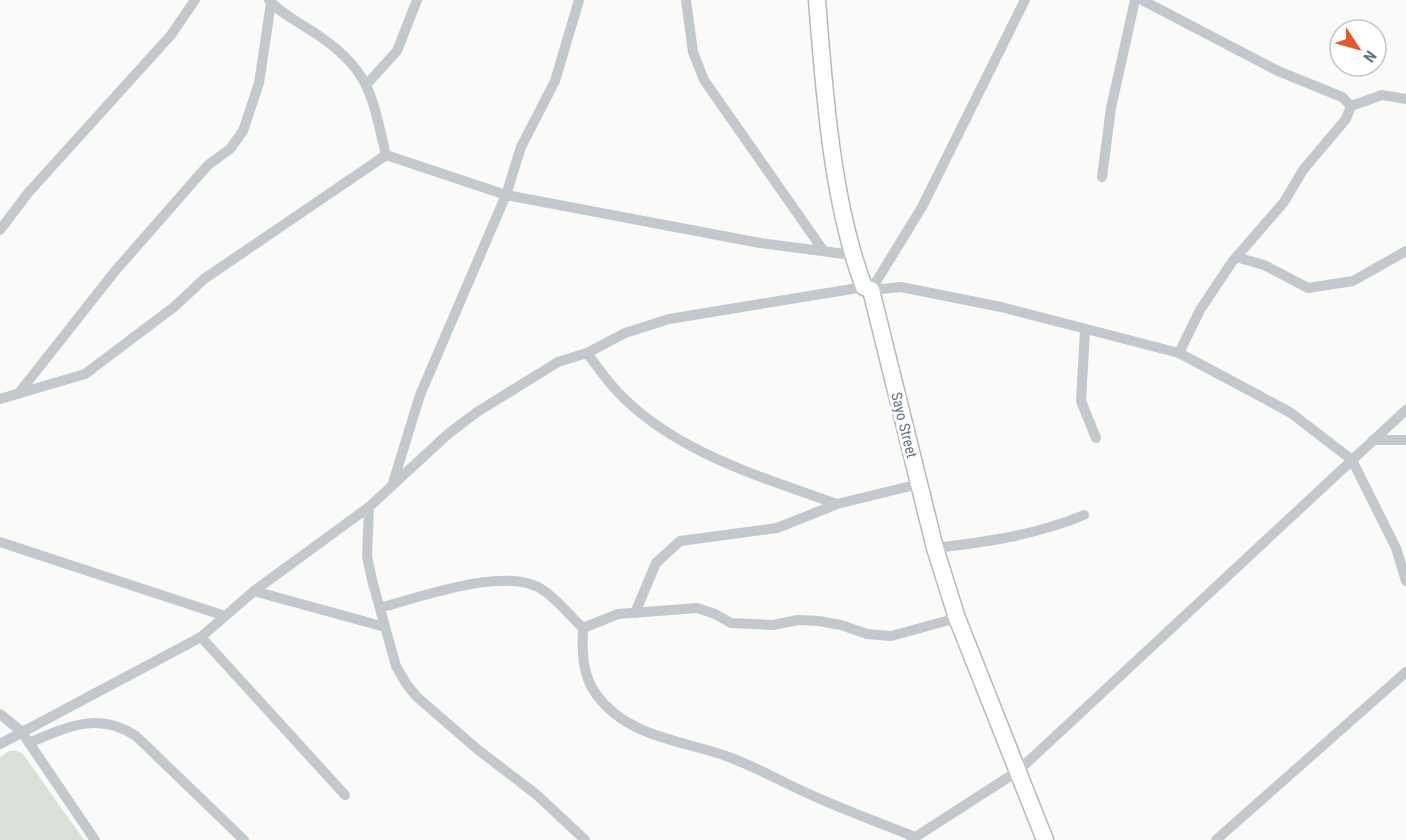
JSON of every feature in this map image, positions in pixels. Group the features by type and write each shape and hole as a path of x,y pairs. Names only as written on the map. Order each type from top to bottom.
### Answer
{"street":[{"path":"0,230 28,193 171,35 195,0"},
{"path":"367,84 398,51 417,0"},
{"path":"391,487 420,395 506,195 521,147 555,81 579,0"},
{"path":"686,0 693,52 704,80 823,250"},
{"name":"Sayo Street","path":"817,0 838,188 852,255 867,288 935,548 957,618 1045,840"},
{"path":"867,288 922,207 1025,0"},
{"path":"1102,177 1111,108 1135,0"},
{"path":"1142,0 1278,71 1342,97 1351,106"},
{"path":"18,394 116,270 208,165 230,149 243,131 259,83 270,1 331,44 348,59 367,84 374,98 386,155"},
{"path":"1179,352 1200,310 1236,257 1284,202 1310,161 1346,119 1351,106 1382,95 1406,99"},
{"path":"386,155 506,195 760,243 852,255"},
{"path":"0,399 85,374 174,307 204,279 386,155"},
{"path":"1236,257 1264,266 1308,288 1353,281 1406,251"},
{"path":"0,744 201,637 254,591 369,507 448,434 477,412 558,362 587,353 625,333 669,319 867,288 901,287 1001,307 1179,352 1291,413 1352,460 1396,548 1406,581"},
{"path":"1085,330 1081,401 1096,438"},
{"path":"587,353 616,391 641,412 693,447 775,482 837,504"},
{"path":"382,607 489,581 528,583 543,590 583,628 582,649 588,681 606,704 640,729 660,739 707,749 737,760 808,794 913,839 1018,771 1406,410"},
{"path":"1373,440 1406,440"},
{"path":"635,613 656,563 680,541 777,528 837,504 919,484"},
{"path":"369,507 367,556 396,666 417,698 477,749 537,795 585,840"},
{"path":"935,548 996,541 1042,531 1084,515"},
{"path":"0,542 225,616"},
{"path":"254,591 385,627"},
{"path":"583,628 604,618 697,608 740,624 773,625 798,620 819,621 841,624 867,634 891,636 957,618"},
{"path":"201,637 345,795"},
{"path":"1216,840 1406,672"},
{"path":"0,714 21,731 95,840"},
{"path":"29,743 81,723 94,721 125,728 244,840"}],"shaded area":[{"path":"9,751 23,754 84,840 0,840 0,757"}]}
